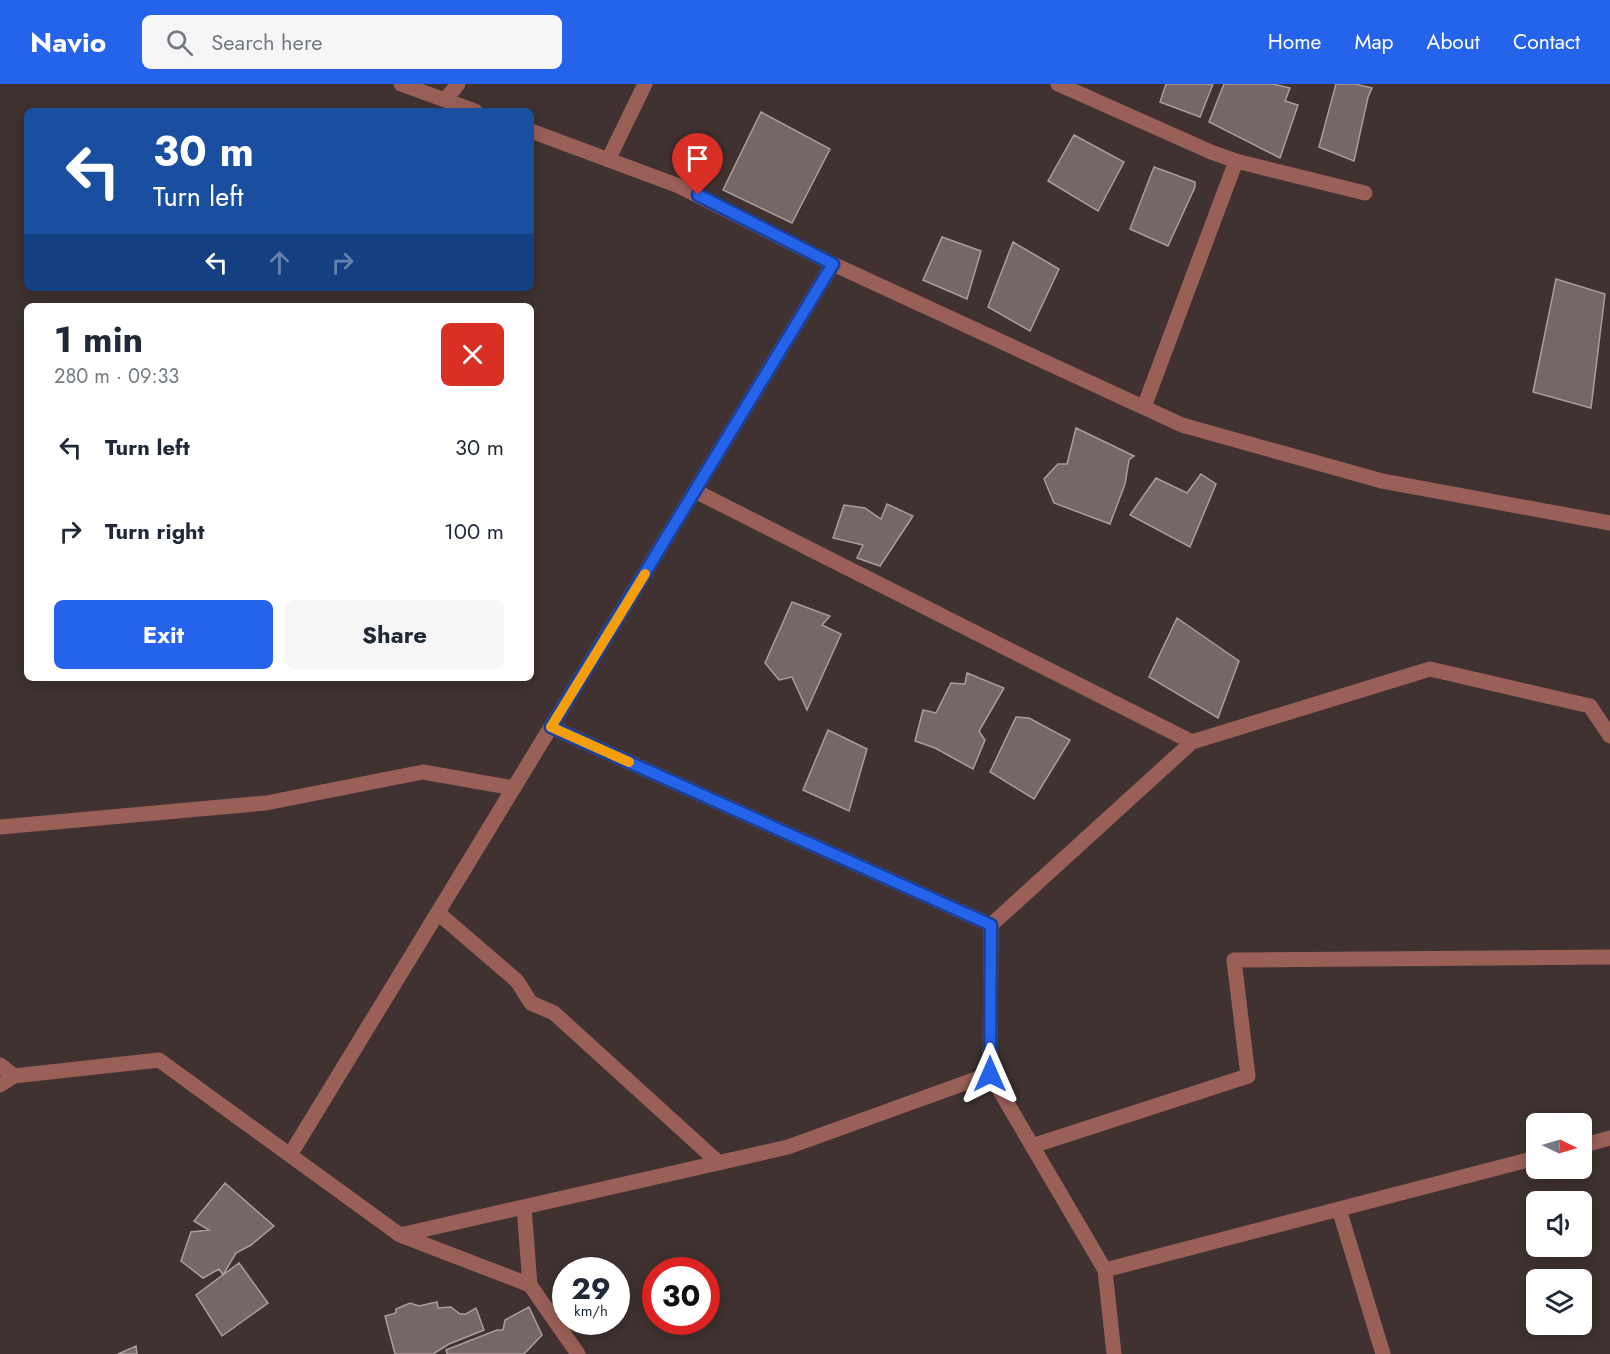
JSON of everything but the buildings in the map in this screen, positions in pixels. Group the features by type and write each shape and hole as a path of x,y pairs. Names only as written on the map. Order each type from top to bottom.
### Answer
{"street":[{"path":"401,84 467,108"},
{"path":"445,100 458,84"},
{"path":"608,160 645,84"},
{"path":"1058,84 1236,161 1365,192"},
{"path":"534,132 679,186 833,264 1182,425 1382,481 1610,523"},
{"path":"1144,407 1236,161"},
{"path":"290,1155 833,264"},
{"path":"695,491 1192,742"},
{"path":"1114,1354 1105,1270 990,1074 991,925 1192,742 1430,669 1590,706 1610,736"},
{"path":"551,727 991,925"},
{"path":"0,827 266,803 423,772 514,788"},
{"path":"438,913 517,981 531,1003 554,1013 719,1163"},
{"path":"1032,1146 1248,1076 1234,960 1610,957"},
{"path":"0,1085 14,1076 159,1060 400,1235 530,1285"},
{"path":"0,1065 14,1076"},
{"path":"400,1235 788,1147 990,1074"},
{"path":"1592,1143 1610,1138"},
{"path":"1105,1270 1526,1161"},
{"path":"524,1207 530,1285 578,1354"},
{"path":"1339,1209 1383,1354"}],"slow traffic":[{"path":"629,762 551,727 645,574"}],"route":[{"path":"698,195 833,264 551,727 991,925 990,1074"}]}
